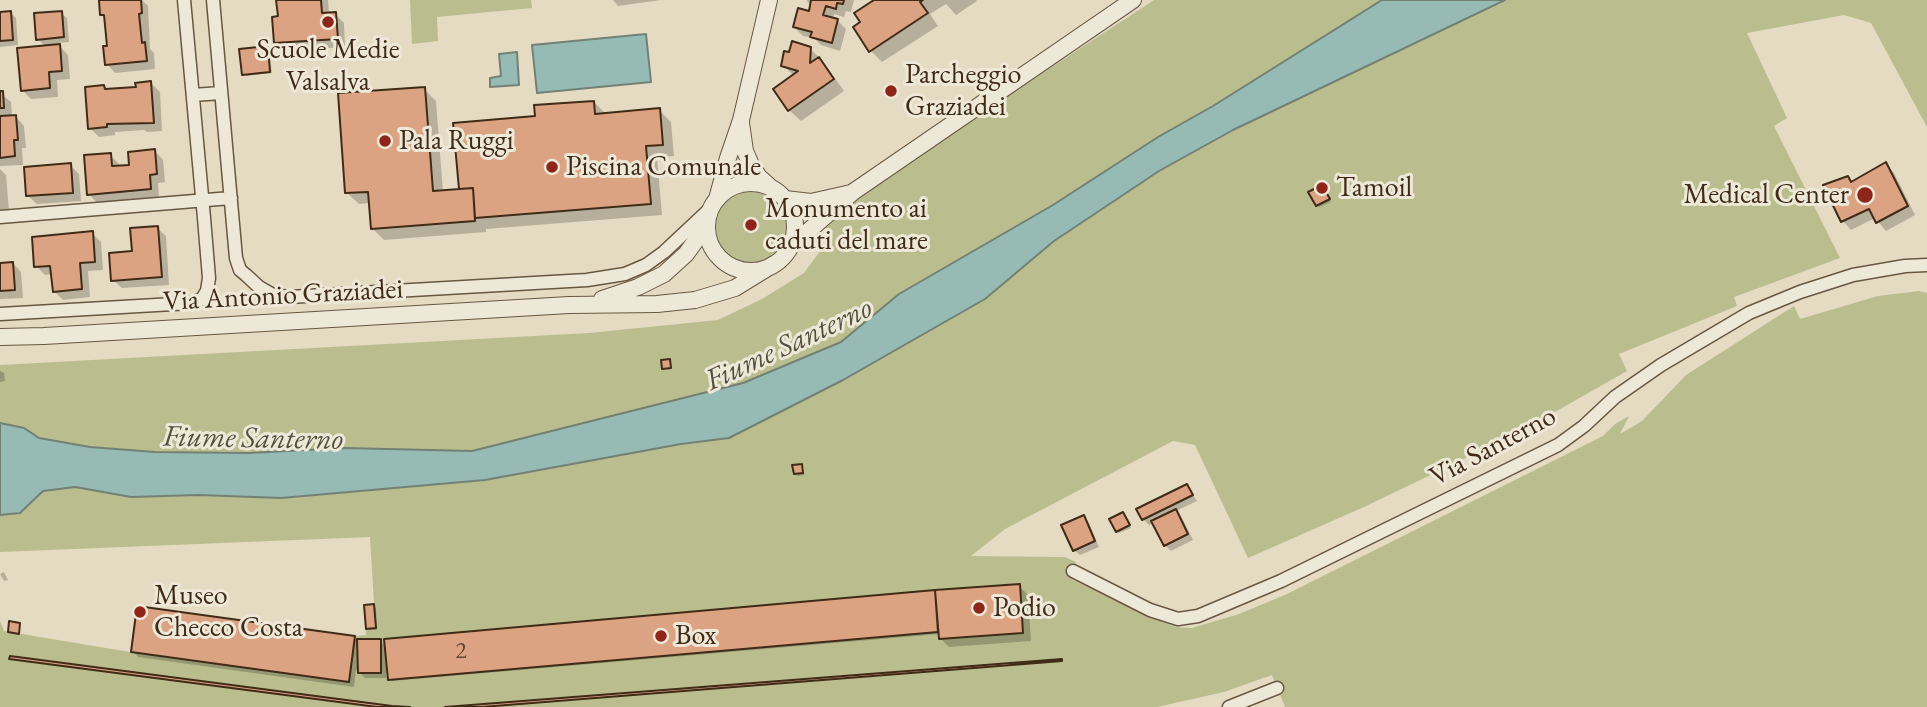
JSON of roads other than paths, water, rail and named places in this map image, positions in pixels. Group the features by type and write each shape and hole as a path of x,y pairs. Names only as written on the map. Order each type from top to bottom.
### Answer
{"street":[{"path":"0,314 191,303 202,299 207,291 209,278 184,0"},
{"path":"214,0 236,258 240,270 259,287 274,295 289,297 587,280 625,274 646,265 664,252 726,191 749,183 811,202 853,192"},
{"path":"769,0 741,120 707,225 708,236 717,255 733,267 754,271 774,264 853,192 1133,0"},
{"path":"193,95 221,93"},
{"path":"741,120 744,144 751,165 791,210 795,222 790,247"},
{"path":"0,217 231,198"},
{"name":"Via Antonio Graziadei","path":"569,305 607,298 664,274 686,254 707,225"},
{"name":"Via Antonio Graziadei","path":"0,337 569,305 657,304 695,300 735,288 774,264"},
{"name":"Via Santerno","path":"1073,571 1150,610 1178,619 1198,616 1281,581 1558,445 1584,426 1615,397 1661,365 1749,313 1800,292 1853,275 1927,265"},
{"path":"1229,707 1277,688"}],"water":[{"path":"1382,0 1505,0 1233,130 1159,171 1054,241 985,299 843,380 729,438 681,444 485,480 281,498 199,495 131,497 75,487 43,491 20,513 0,515 0,423 24,428 39,438 90,447 155,452 249,453 345,448 472,451 743,383 841,342 899,294 1053,205 1158,137 1213,106"},
{"path":"646,34 651,82 537,93 532,45"},
{"path":"517,52 519,85 490,87 490,78 501,76 499,54"}],"place":[{"name":"Scuole Medie Valsalva","path":"328,22"},
{"name":"Parcheggio Graziadei","path":"891,91"},
{"name":"Pala Ruggi","path":"385,141"},
{"name":"Piscina Comunale","path":"552,167"},
{"name":"Tamoil","path":"1322,188"},
{"name":"Medical Center","path":"1865,195"},
{"name":"Monumento ai caduti del mare","path":"751,225"},
{"name":"Podio","path":"979,608"},
{"name":"Museo Checco Costa","path":"140,612"},
{"name":"Box","path":"661,636"}],"water label":[{"name":"Fiume Santerno","path":"789,345"},
{"name":"Fiume Santerno","path":"253,439"}]}
